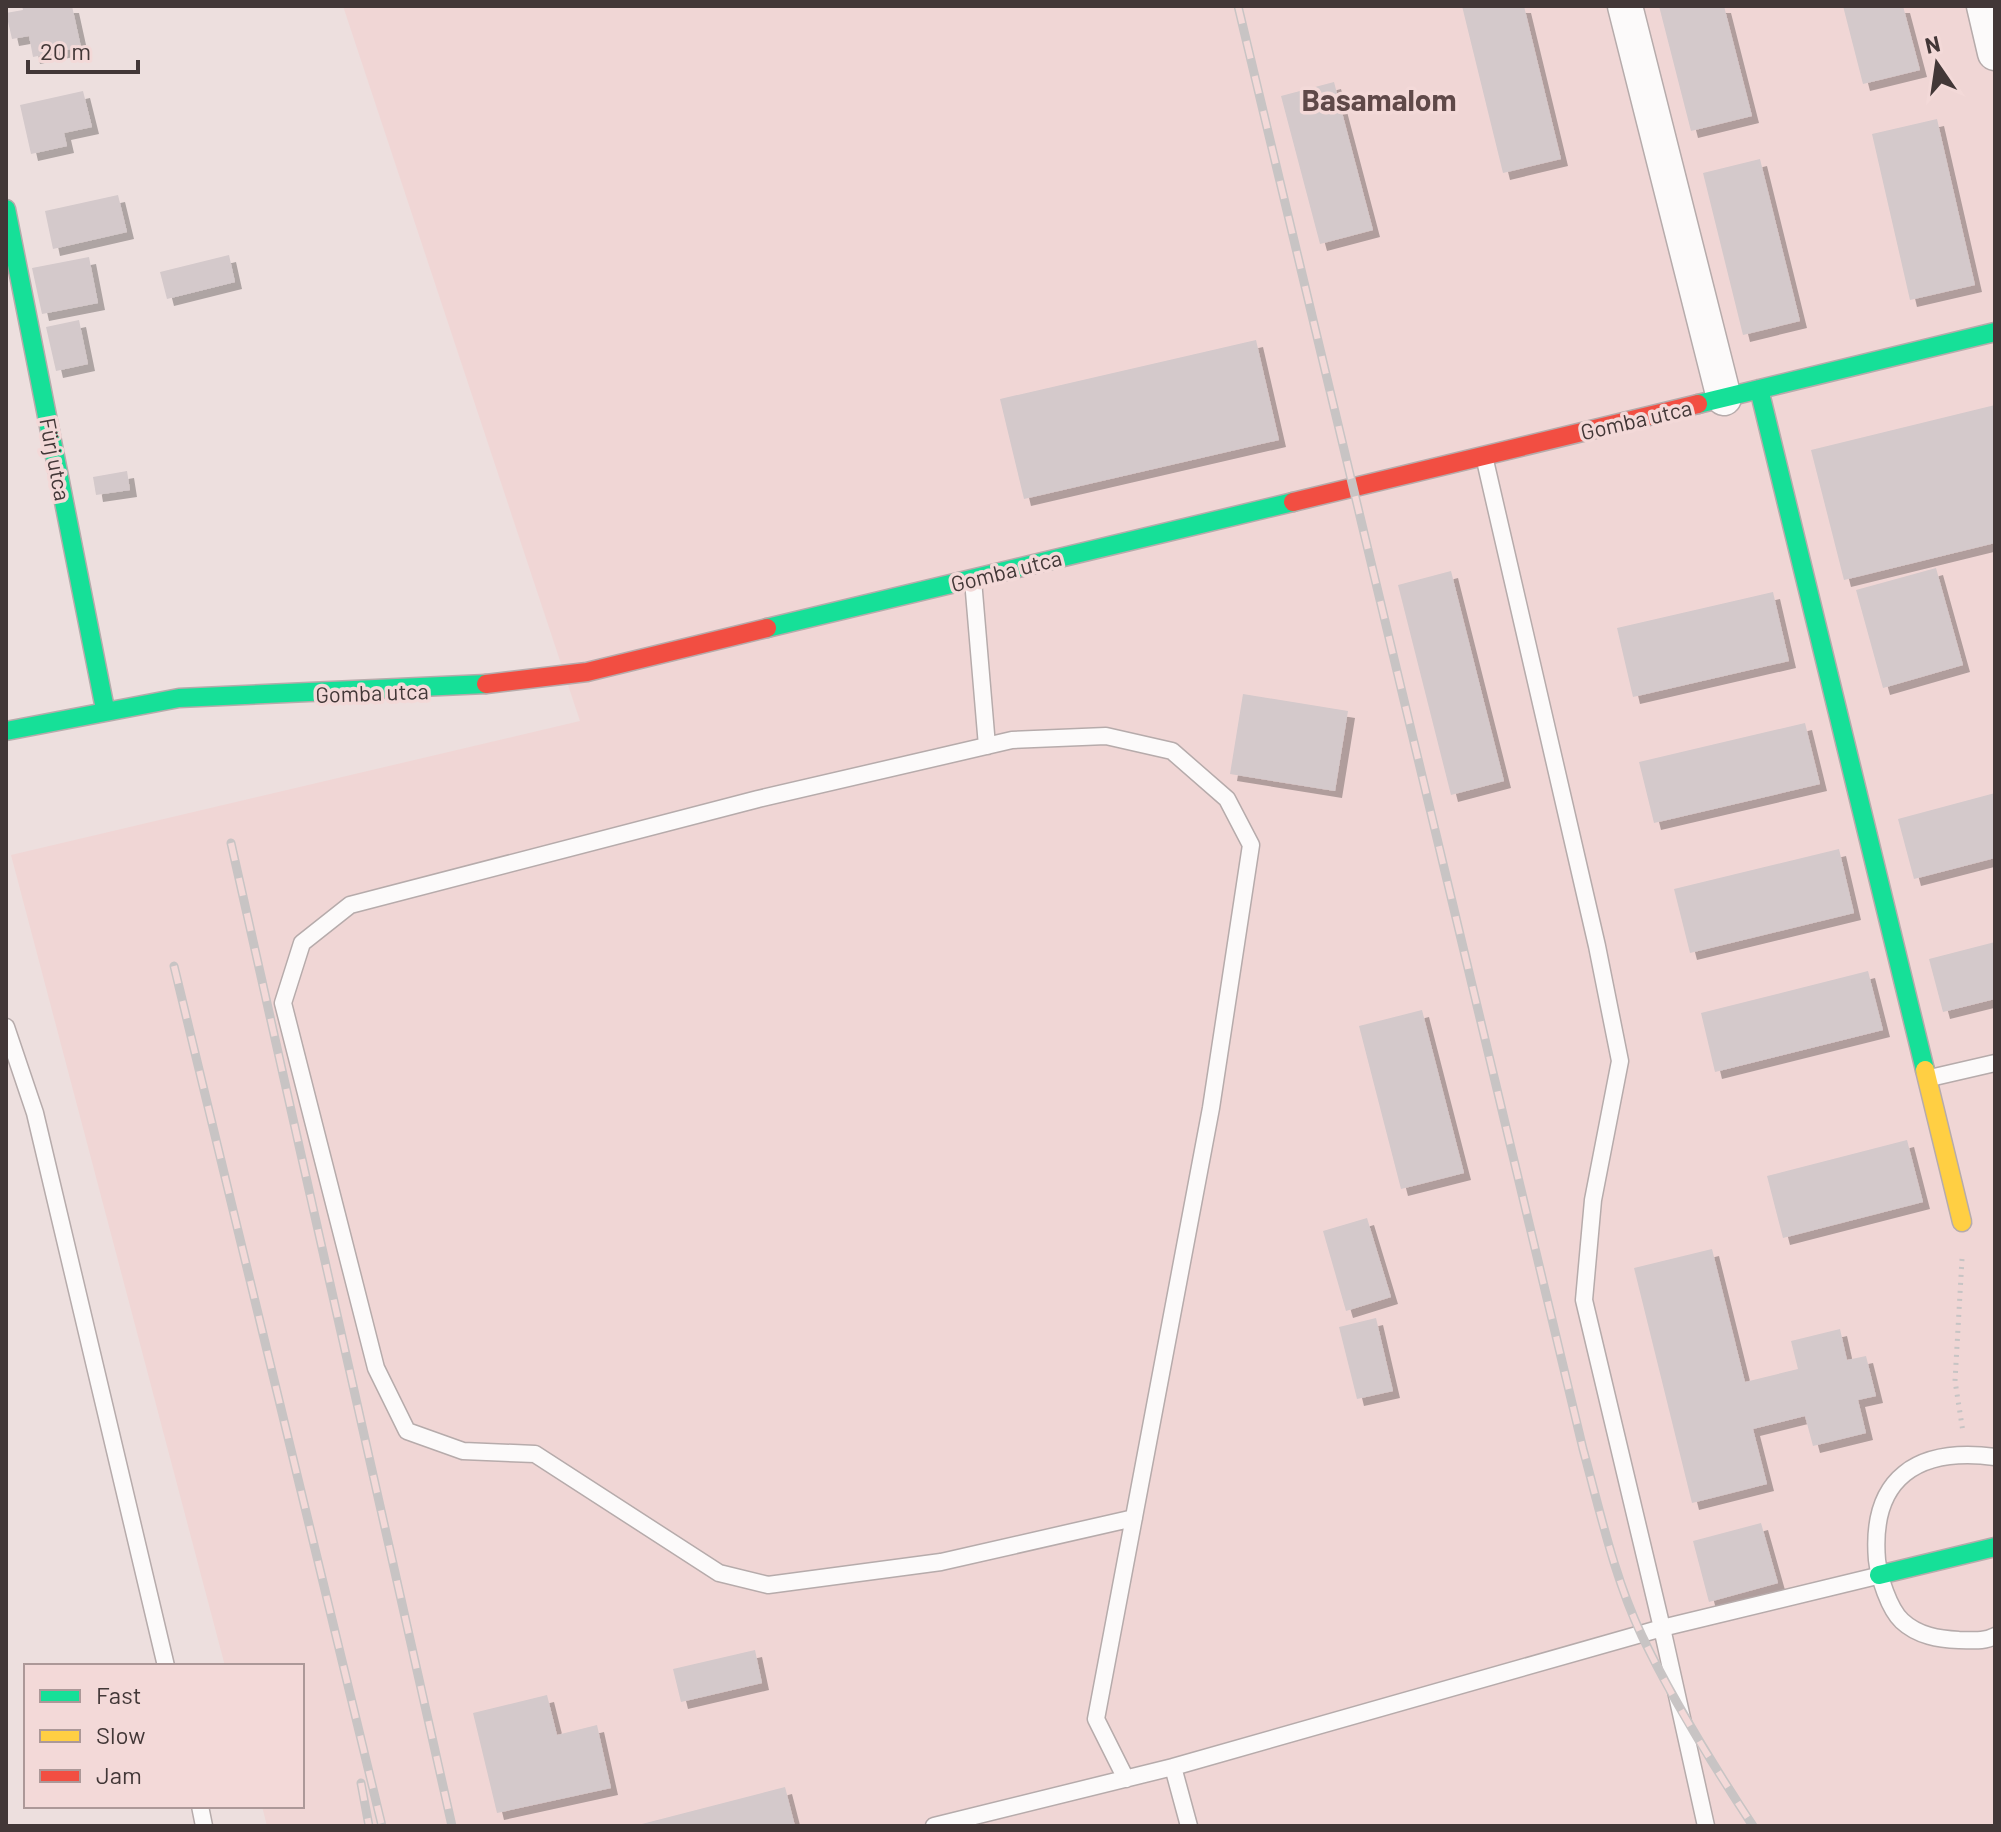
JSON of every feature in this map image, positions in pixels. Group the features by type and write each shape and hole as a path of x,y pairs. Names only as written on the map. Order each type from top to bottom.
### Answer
{"street":[{"path":"1625,6 1724,398"},
{"path":"1984,6 1995,53"},
{"name":"Fürj utca","path":"6,209 105,709"},
{"name":"Gomba utca","path":"6,731 105,709 203,697 453,689 528,682 587,672 1995,332"},
{"path":"1759,389 1962,1222"},
{"path":"1879,1575 1995,1547"}],"lane":[{"path":"1484,455 1597,946 1620,1061 1593,1200 1584,1300 1706,1826"},
{"path":"973,578 987,746"},
{"path":"1126,1779 1096,1719 1134,1518 1211,1108 1251,845 1227,799 1172,751 1106,736 1012,740 758,799 350,905 302,943 283,1003 376,1368 407,1431 463,1451 535,1454 719,1573 768,1585 941,1562 1134,1518"},
{"path":"6,1027 35,1113 166,1664"},
{"path":"1927,1079 1995,1063"},
{"path":"1995,1457 1966,1453 1926,1460 1897,1479 1874,1525 1879,1575 1901,1621 1935,1639 1987,1641 1995,1636"},
{"path":"934,1826 1173,1767 1662,1628 1879,1575"},
{"path":"1173,1767 1189,1826"}],"path":[{"path":"1962,1222 1960,1334 1955,1381 1966,1453"}],"shaded area":[{"path":"343,6 1995,6 1995,1826 267,1826 262,1808 304,1808 304,1664 224,1664 11,855 580,721"}],"building":[{"path":"22,6 72,6 81,47 33,57 29,36 12,39 6,13 23,10"},
{"path":"1462,6 1524,6 1561,159 1503,173"},
{"path":"1659,6 1724,6 1752,116 1691,131"},
{"path":"1843,6 1903,6 1920,70 1863,84"},
{"path":"1334,82 1373,230 1320,244 1281,96"},
{"path":"83,91 92,127 64,133 67,146 31,154 20,105"},
{"path":"1937,119 1975,285 1910,300 1872,134"},
{"path":"1760,159 1800,321 1743,335 1703,173"},
{"path":"118,195 127,232 53,249 45,211"},
{"path":"229,255 235,282 167,299 160,272"},
{"path":"89,257 98,303 42,314 32,268"},
{"path":"79,320 88,364 56,371 46,327"},
{"path":"1256,340 1279,440 1024,499 1000,399"},
{"path":"1995,405 1995,543 1844,580 1811,450"},
{"path":"127,471 130,490 96,495 93,477"},
{"path":"1936,568 1963,665 1883,688 1856,590"},
{"path":"1451,571 1504,781 1451,795 1398,585"},
{"path":"1773,592 1789,661 1633,697 1617,628"},
{"path":"1243,694 1348,711 1335,791 1230,774"},
{"path":"1805,723 1820,784 1654,823 1639,762"},
{"path":"1995,793 1995,858 1914,879 1898,819"},
{"path":"1839,849 1854,913 1690,953 1674,889"},
{"path":"1995,942 1995,999 1943,1012 1929,959"},
{"path":"1868,971 1883,1030 1715,1072 1701,1013"},
{"path":"1422,1010 1464,1173 1401,1189 1359,1026"},
{"path":"1907,1140 1923,1202 1783,1238 1767,1176"},
{"path":"1367,1218 1391,1297 1346,1311 1323,1231"},
{"path":"1712,1249 1745,1382 1798,1369 1791,1341 1840,1329 1847,1360 1866,1356 1876,1396 1858,1400 1866,1433 1813,1446 1805,1416 1753,1429 1767,1484 1692,1503 1634,1268"},
{"path":"1376,1318 1393,1391 1357,1399 1339,1327"},
{"path":"1761,1523 1778,1583 1709,1602 1693,1541"},
{"path":"755,1650 762,1683 681,1702 673,1669"},
{"path":"547,1695 557,1735 597,1725 611,1788 497,1813 473,1713"},
{"path":"785,1787 795,1826 638,1826 638,1825"}],"railway":[{"path":"1238,6 1608,1544 1632,1614 1654,1660 1694,1732 1753,1826"},
{"path":"231,843 452,1826"},
{"path":"174,966 382,1826"},
{"path":"361,1783 369,1826"}],"traffic: fast":[{"path":"6,209 105,709"},
{"path":"1698,404 1995,332"},
{"path":"1759,389 1925,1070"},
{"path":"767,628 1293,502"},
{"path":"6,731 179,698 486,684"},
{"path":"1879,1575 1995,1547"}],"traffic: slow":[{"path":"1925,1070 1962,1222"}],"traffic: jam":[{"path":"1293,502 1698,404"},
{"path":"486,684 587,672 767,628"}],"district":[{"name":"Basamalom","path":"1379,99"}]}
